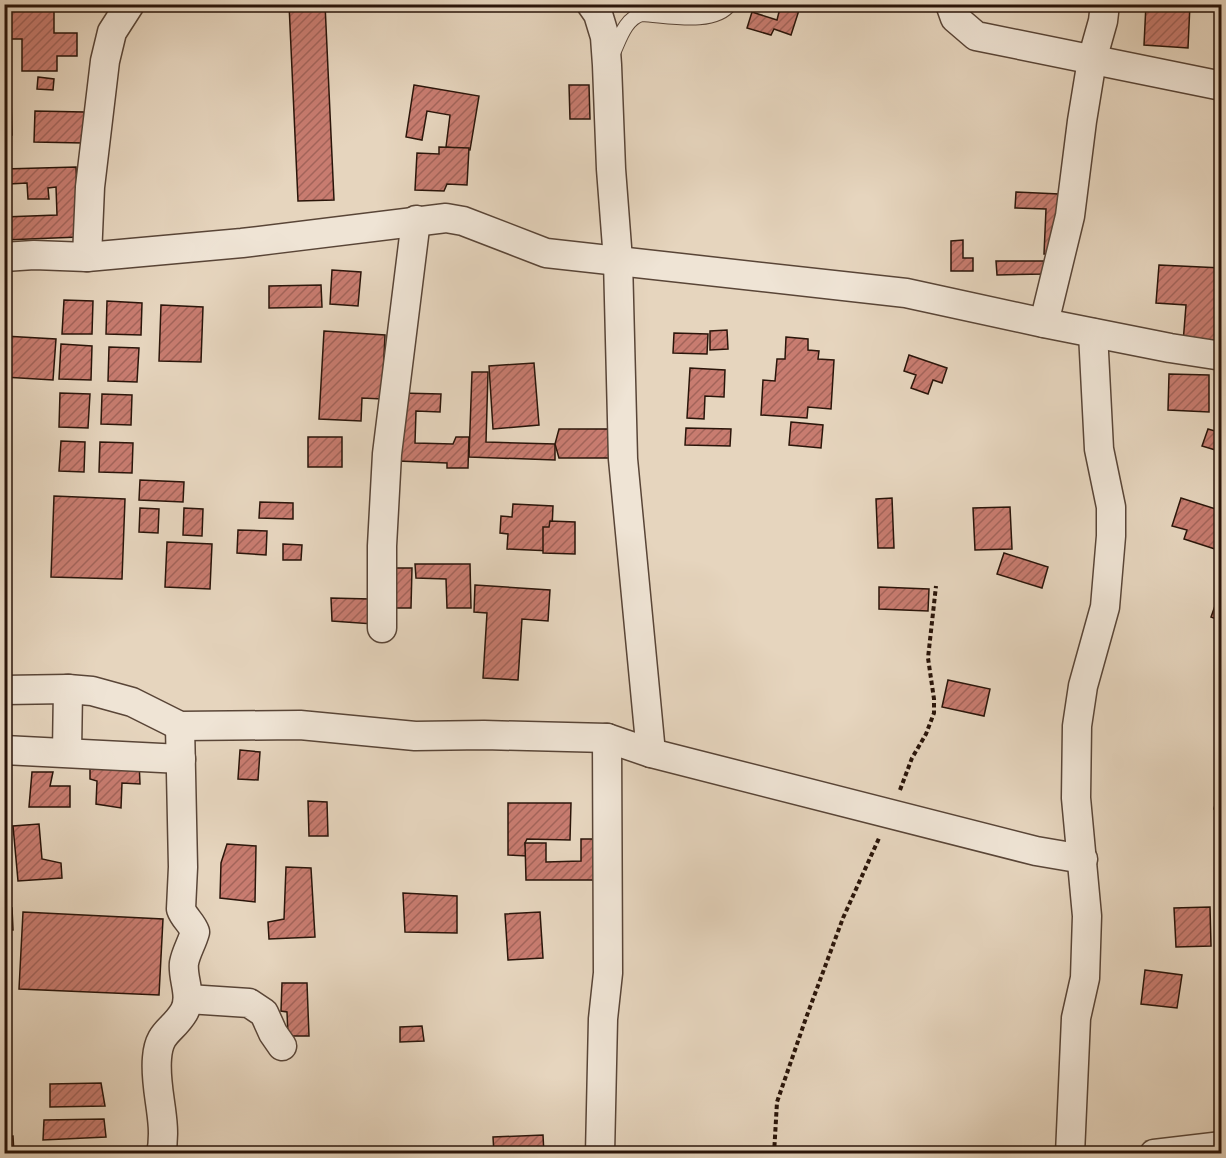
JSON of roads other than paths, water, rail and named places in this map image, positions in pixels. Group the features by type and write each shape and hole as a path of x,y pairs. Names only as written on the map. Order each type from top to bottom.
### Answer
{"street":[{"path":"87,257 90,188 105,61 112,32 129,4"},
{"path":"591,4 598,14 605,37 618,260 623,459 651,753"},
{"path":"950,4 955,18 976,36 1221,86"},
{"path":"1044,323 1070,216 1092,60 1103,21 1105,4"},
{"path":"4,258 34,255 87,257 242,243 446,218 463,221 546,253 906,293 1093,333 1221,356"},
{"path":"382,628 382,546 387,454 416,220"},
{"path":"1070,1154 1076,1018 1085,978 1087,916 1076,798 1077,726 1083,686 1105,607 1111,536 1111,507 1099,449 1093,333"},
{"path":"67,752 68,689"},
{"path":"4,690 92,691 132,702 180,726 300,725 415,736 607,738 651,753 1036,851 1083,859"},
{"path":"161,1154 164,1137 156,1061 158,1046 161,1038 185,1011 188,999 184,972 185,960 195,933 181,909 183,867 180,726"},
{"path":"600,1154 603,1019 608,973 607,738"},
{"path":"4,750 181,759"},
{"path":"188,999 249,1003 264,1013 282,1046"},
{"path":"1154,1154 1221,1146"}],"lane":[{"path":"607,65 624,29 636,15 712,17 727,9 730,4"}]}
